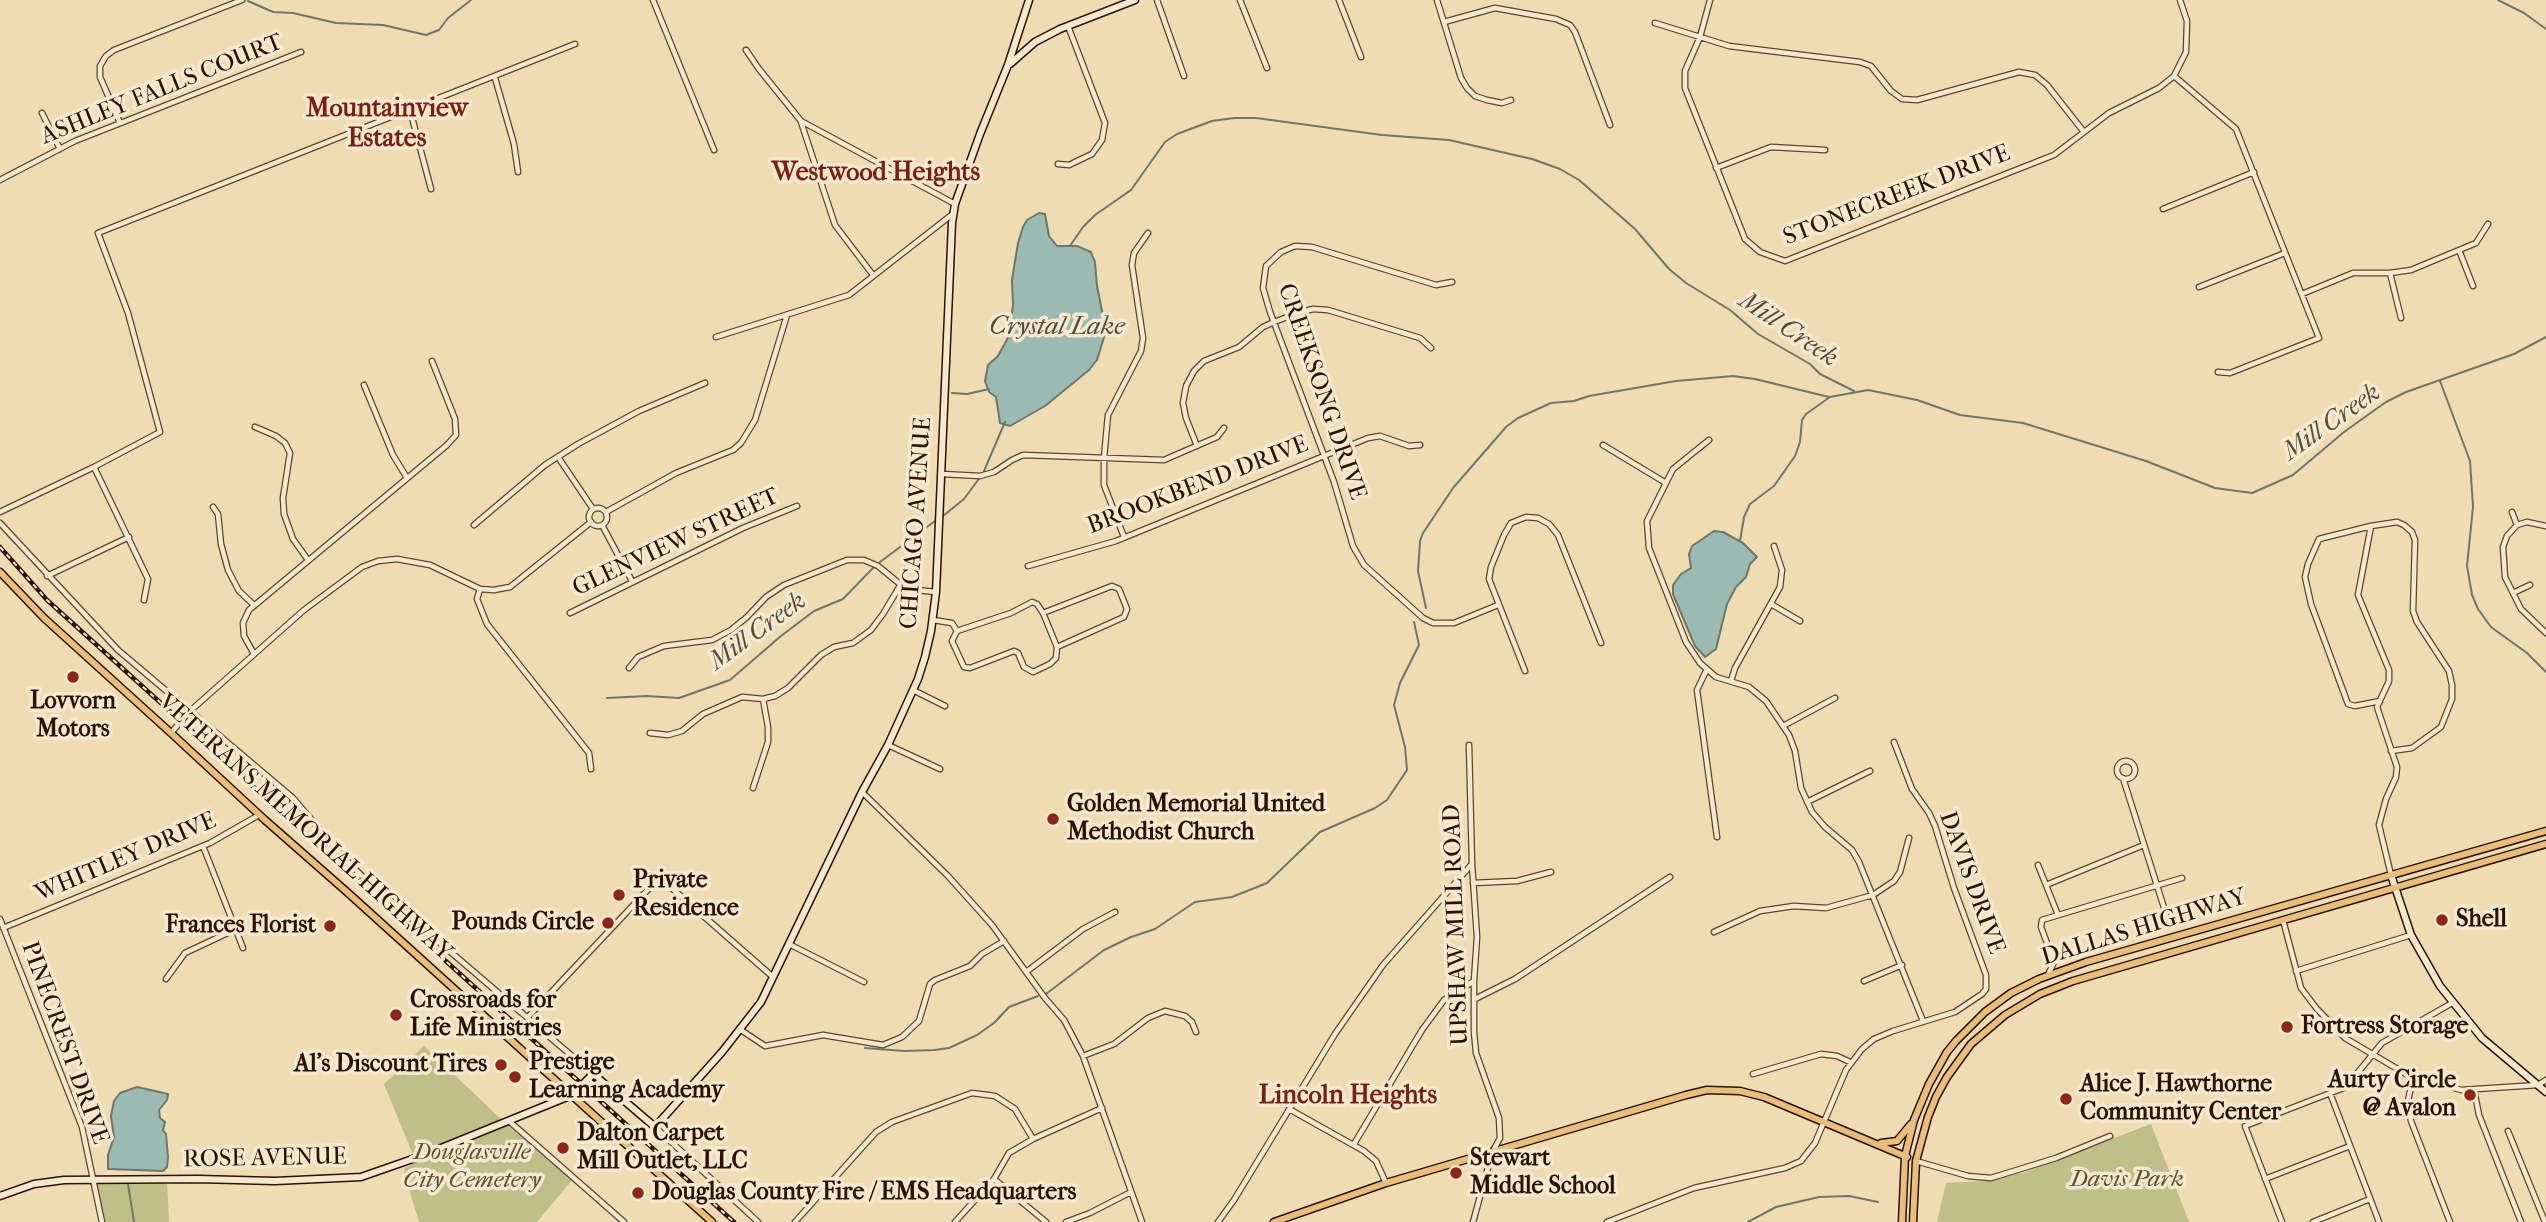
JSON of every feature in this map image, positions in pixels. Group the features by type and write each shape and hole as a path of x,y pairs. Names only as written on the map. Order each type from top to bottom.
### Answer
{"main road":[{"name":"VETERANS MEMORIAL HIGHWAY","path":"0,572 44,618 260,816 710,1222"},
{"name":"DALLAS HIGHWAY","path":"1902,1222 1905,1156 1914,1120 1938,1066 1966,1030 2011,993 2068,969 2546,831"},
{"name":"DALLAS HIGHWAY","path":"1913,1222 1916,1161 1928,1117 1947,1077 1971,1044 2005,1015 2040,994 2073,981 2546,844"},
{"path":"1273,1222 1386,1183 1707,1090 1731,1090 1756,1095 1916,1161"},
{"path":"1874,1142 1884,1144 1897,1141 1914,1120"}],"street":[{"path":"120,123 100,77 100,66 106,56 242,0"},
{"path":"653,0 714,150"},
{"name":"CHICAGO AVENUE","path":"655,1127 741,1030 761,1002 862,792 888,745 925,657 936,592 954,212 1029,0"},
{"path":"1008,65 1035,42 1068,25 1135,0"},
{"path":"1157,0 1184,76"},
{"path":"1240,0 1267,68"},
{"path":"1339,0 1361,57"},
{"path":"1437,0 1461,78 1467,89 1475,96 1487,100 1502,103 1511,100"},
{"name":"STONECREEK DRIVE","path":"1710,0 1700,37 1685,71 1685,88 1745,239 1760,252 1785,261 2054,155 2109,113 2159,88 2174,76"},
{"path":"2180,0 2187,22 2186,52 2174,76 2235,129 2319,338 2230,373 2218,372"},
{"path":"1444,22 1495,8 1556,19 1570,25 1610,125"},
{"path":"1655,23 1729,46 1860,62 1871,66 1891,91 1902,99 1917,100 2020,72 2035,75 2047,85 2084,132"},
{"path":"1058,164 1069,165 1092,154 1102,140 1105,123 1068,25"},
{"path":"0,512 160,432 128,313 98,233 495,78 575,44"},
{"path":"746,50 801,121 835,225 873,275"},
{"name":"ASHLEY FALLS COURT","path":"0,180 60,149 120,123 301,52"},
{"path":"495,78 514,144 518,172"},
{"path":"410,110 431,189"},
{"path":"42,113 60,149"},
{"path":"801,121 956,204"},
{"path":"1716,168 1771,147 1825,150"},
{"path":"2163,209 2254,172"},
{"path":"716,337 849,295 954,212"},
{"path":"2302,294 2353,273 2411,270 2476,243 2488,224"},
{"path":"1124,537 1104,485 1104,458 1108,415 1141,351 1143,338 1132,265 1134,253 1149,233"},
{"name":"CREEKSONG DRIVE","path":"1452,282 1436,285 1312,247 1295,246 1281,252 1266,266 1263,288 1325,456 1353,546 1364,565 1423,618 1433,623 1454,623 1498,605"},
{"path":"2459,250 2473,286"},
{"path":"2199,287 2285,253"},
{"path":"2390,273 2400,318"},
{"path":"1197,446 1183,403 1186,386 1194,371 1204,361 1239,347 1263,327 1274,322 1313,309 1328,310 1420,338 1431,348"},
{"path":"606,512 676,473 733,450 741,443 755,420 787,315"},
{"path":"254,654 244,636 243,623 249,610 456,435 455,419 432,361"},
{"path":"474,525 558,457 639,411 705,383"},
{"path":"364,385 393,455 407,478"},
{"path":"255,427 276,436 285,443 290,453 283,498 284,514 293,539 309,560"},
{"path":"942,474 979,476 994,472 1023,455 1164,460 1217,438 1224,428"},
{"name":"BROOKBEND DRIVE","path":"1028,566 1124,537 1368,438 1380,436 1409,446 1420,445"},
{"path":"1709,440 1673,469 1647,522 1649,548 1686,642 1700,663 1716,677 1749,687 1766,701 1783,726 1796,751 1801,788 1807,802 1825,827 1852,850 1873,895 1923,1021"},
{"path":"1603,445 1666,483"},
{"path":"558,457 593,509"},
{"path":"94,467 148,579 144,600"},
{"name":"GLENVIEW STREET","path":"570,613 743,528 797,506"},
{"path":"213,507 218,514 221,544 228,570 239,591 254,605"},
{"path":"602,508 606,512 607,520 602,525 596,526 591,522 590,514 593,509 602,508"},
{"path":"2512,512 2517,525"},
{"path":"1525,671 1489,579 1491,567 1511,523 1526,517 1538,517 1549,524 1558,535 1601,643"},
{"path":"172,733 189,712 304,610 362,567 378,561 397,559 421,562 480,589 495,590 510,587 591,522"},
{"path":"2380,701 2355,706 2348,704 2311,604 2305,577 2319,539 2397,522 2404,524 2415,540 2413,611 2417,622 2443,660 2452,685 2449,711 2441,727 2412,748 2391,751"},
{"path":"2546,526 2527,522 2517,525 2507,536 2503,547 2505,576 2513,593 2521,609 2546,633"},
{"path":"0,523 118,650 293,798 362,876 655,1127 758,1222"},
{"path":"602,525 632,581"},
{"path":"2371,526 2358,595 2389,670 2389,681 2377,707 2397,767 2379,825 2395,889 2411,935 2426,964 2452,1003 2482,1038 2546,1092"},
{"path":"47,576 129,537"},
{"path":"1731,681 1735,667 1780,587 1782,570 1774,546"},
{"path":"629,668 638,657 664,646 712,640 731,630 766,597 784,585 847,560 864,560 878,566 906,589 936,592"},
{"path":"650,733 668,735 682,730 703,714 742,697 763,699 775,696 788,688 821,655 834,647 853,643 871,630 901,584"},
{"path":"2513,593 2530,585"},
{"path":"1043,613 1112,586 1119,589 1127,608 1124,617 1057,647"},
{"path":"480,589 477,599 487,624 589,753 591,769"},
{"path":"1032,602 1037,604 1043,613 1057,647 1056,657 1049,664 1033,672 1024,667 1018,653 1014,651 970,668 960,663 952,641 957,631 1032,602"},
{"path":"1770,604 1800,621"},
{"path":"933,620 952,623 957,631"},
{"path":"1707,669 1697,690 1717,837"},
{"path":"913,690 946,706"},
{"path":"1783,726 1835,698"},
{"path":"753,788 768,742 763,699"},
{"name":"DAVIS DRIVE","path":"1607,1222 1694,1188 1794,1165 1810,1152 1850,1062 1874,1039 1959,1009 1982,994 1987,982 1936,826 1912,789 1894,741"},
{"path":"888,745 940,769"},
{"name":"UPSHAW MILL ROAD","path":"1469,745 1477,937 1474,1032 1476,1053 1500,1125 1500,1138 1492,1153 1473,1222"},
{"path":"1807,802 1870,771"},
{"path":"2123,778 2166,914"},
{"path":"862,792 948,876 992,925 1064,1020 1083,1056 1142,1222"},
{"name":"WHITLEY DRIVE","path":"3,928 203,846 260,816"},
{"path":"1714,932 1760,911 1794,906 1826,908 1873,895 1894,881 1900,872 1909,838"},
{"path":"2046,885 2144,845"},
{"path":"203,846 243,948"},
{"path":"1217,1222 1335,1034 1383,965 1472,864"},
{"path":"2038,865 2057,915"},
{"path":"1473,883 1517,881 1551,872"},
{"path":"1475,999 1515,979 1670,877"},
{"path":"2068,969 2054,962 2041,922 2182,878"},
{"path":"528,1017 657,880 667,884 774,978"},
{"path":"1026,972 1083,929 1115,912"},
{"name":"PINECREST DRIVE","path":"0,919 82,1127 102,1222"},
{"path":"2283,920 2301,988 2337,1030 2372,1054 2413,1077 2461,1090 2538,1085 2546,1080"},
{"path":"166,979 185,953 236,929"},
{"path":"2296,971 2411,935"},
{"path":"741,1030 765,1045 814,1035 831,1035 883,1045 901,1037 919,1021 930,984 970,966 982,954 1004,941"},
{"path":"789,944 864,982"},
{"path":"2047,976 2054,962"},
{"path":"1864,981 1902,965"},
{"path":"1354,1144 1422,1030 1444,1000 1474,981"},
{"path":"2282,1222 2245,1126 2346,1087 2382,1044 2452,1003"},
{"path":"1083,1056 1114,1044 1148,1018 1166,1011 1185,1016 1192,1022 1196,1032"},
{"path":"1753,1074 1821,1054 1837,1056 1850,1062"},
{"name":"ROSE AVENUE","path":"0,1196 47,1181 350,1179 381,1171 572,1095 593,1074"},
{"path":"2413,1077 2408,1101 2411,1121 2450,1222"},
{"path":"2474,1090 2479,1115 2521,1222"},
{"path":"2330,1093 2379,1222"},
{"path":"795,1222 876,1132 892,1122 960,1098 972,1094 995,1096 1015,1109 1033,1139"},
{"path":"955,1222 994,1179 1009,1153 1101,1108"},
{"path":"1289,1109 1354,1144 1376,1161 1386,1183"},
{"path":"509,1121 624,1222"},
{"path":"2508,1131 2545,1222"},
{"path":"1916,1161 1962,1175 1987,1178 2056,1158 2110,1136"},
{"path":"2265,1179 2350,1146"},
{"path":"994,1179 1046,1222"},
{"path":"1066,1222 1131,1192"},
{"path":"2313,1222 2370,1199"}],"green space":[{"name":"Douglasville City Cemetery","path":"424,1046 502,1120 572,1180 537,1222 419,1222 404,1173 405,1168 416,1162 384,1084"},
{"name":"Davis Park","path":"2151,1124 2189,1222 1937,1222 1946,1183 1983,1181 2026,1172"},
{"path":"93,1179 167,1179 169,1222 102,1222"}],"water":[{"name":"Crystal Lake","path":"1039,213 1045,214 1049,236 1057,246 1077,246 1091,252 1106,331 1097,360 1089,370 1045,406 1010,426 1000,423 996,397 989,392 985,381 988,365 998,356 1009,336 1013,305 1012,280 1023,227 1027,220"},
{"path":"1714,531 1723,532 1743,543 1757,557 1750,564 1746,577 1736,587 1727,604 1716,649 1705,657 1695,646 1673,594 1673,585 1681,574 1691,568 1689,554 1692,546"},
{"path":"137,1087 168,1094 159,1110 160,1118 165,1122 163,1130 166,1134 168,1157 167,1167 163,1171 108,1169 108,1155 114,1137 111,1116 114,1101 120,1093"}],"waterway":[{"path":"248,1 273,12 293,13 336,23 383,25 426,35 439,30 448,18 471,0"},
{"path":"2498,0 2524,13 2546,29"},
{"name":"Mill Creek","path":"1070,246 1095,215 1131,190 1165,142 1177,134 1212,121 1256,118 1382,135 1449,140 1532,159 1560,169 1579,180 1635,229 1669,269 1686,283 1730,310 1758,334 1810,364 1820,374 1854,391"},
{"name":"Mill Creek","path":"1740,541 1744,517 1750,504 1774,486 1795,456 1800,442 1802,420 1830,397 1868,390 1917,400 1960,415 2023,423 2146,461 2215,488 2252,493 2293,475 2344,432 2386,402 2406,392 2514,354 2546,337"},
{"path":"1426,608 1418,571 1423,533 1453,488 1506,427 1518,418 1551,403 1676,381 1733,376 1829,397"},
{"path":"2440,381 2470,461 2473,507 2467,566 2472,595 2491,627 2527,653 2546,672"},
{"path":"952,393 967,394 989,389"},
{"name":"Mill Creek","path":"984,471 1005,422"},
{"name":"Mill Creek","path":"943,516 964,499 981,476"},
{"name":"Mill Creek","path":"880,562 935,521"},
{"name":"Mill Creek","path":"607,698 679,698 730,680 814,611 843,599 874,567"},
{"path":"1046,994 1104,950 1155,929 1195,902 1232,897 1267,883 1320,832 1387,800 1407,770 1405,747 1394,705 1400,683 1419,645 1414,622"},
{"path":"865,1048 904,1051 949,1048 977,1035 994,1023 1009,1007 1038,996"},
{"path":"128,1184 134,1222"},
{"path":"1748,1222 1776,1207 1819,1197 1849,1196 1878,1202"}],"railway":[{"path":"0,547 47,600 734,1222"}],"place":[{"name":"Lovvorn Motors","path":"73,677"},
{"name":"Golden Memorial United Methodist Church","path":"1053,819"},
{"name":"Private Residence","path":"619,895"},
{"name":"Shell","path":"2442,920"},
{"name":"Pounds Circle","path":"608,923"},
{"name":"Frances Florist","path":"330,926"},
{"name":"Crossroads for Life Ministries","path":"396,1015"},
{"name":"Fortress Storage","path":"2287,1027"},
{"name":"Al's Discount Tires","path":"501,1065"},
{"name":"Prestige Learning Academy","path":"515,1077"},
{"name":"Aurty Circle @ Avalon","path":"2470,1095"},
{"name":"Alice J. Hawthorne Community Center","path":"2066,1099"},
{"name":"Dalton Carpet Mill Outlet, LLC","path":"563,1148"},
{"name":"Stewart Middle School","path":"1456,1173"},
{"name":"Douglas County Fire / EMS Headquarters","path":"638,1193"}],"district":[{"name":"Mountainview Estates","path":"387,125"},
{"name":"Westwood Heights","path":"876,174"},
{"name":"Lincoln Heights","path":"1348,1097"}]}
